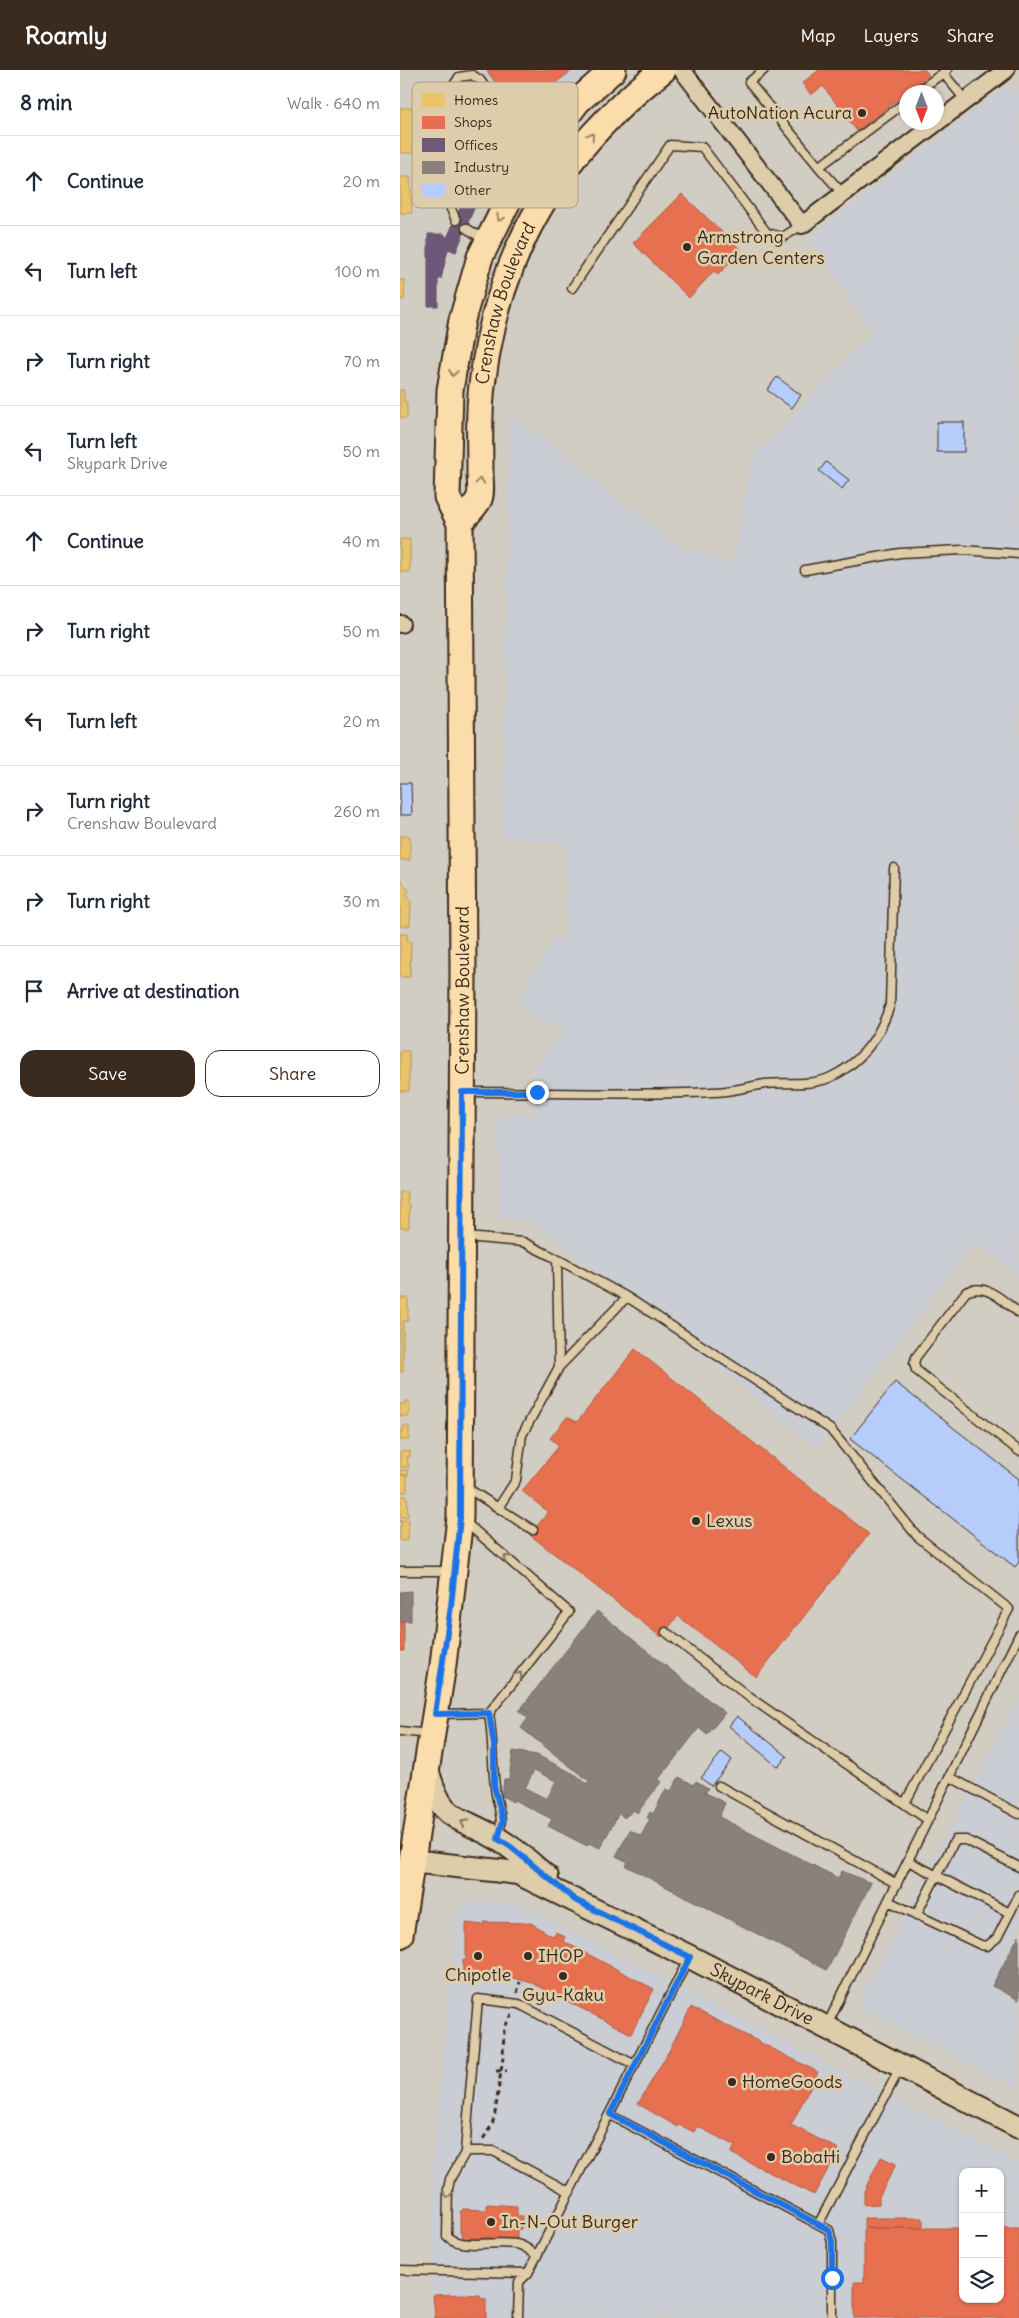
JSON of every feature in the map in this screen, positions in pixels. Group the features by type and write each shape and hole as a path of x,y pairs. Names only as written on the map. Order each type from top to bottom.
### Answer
{"main road":[{"name":"Crenshaw Boulevard","path":"578,101 613,70"},
{"name":"Crenshaw Boulevard","path":"578,152 596,130 633,93 663,70"},
{"name":"Crenshaw Boulevard","path":"400,1935 427,1769 455,1571 460,1518 464,970 460,523 447,497 450,390 462,320 480,257 504,208"},
{"name":"Crenshaw Boulevard","path":"460,523 479,499 482,379 492,326 510,267 538,208"},
{"path":"427,1769 435,1796 444,1809 458,1820 511,1847 575,1900"},
{"name":"Skypark Drive","path":"411,1861 518,1872 690,1957 1019,2128"}],"street":[{"path":"682,70 802,225 1006,70"}],"lane":[{"path":"764,70 749,82 843,194"},
{"path":"927,85 945,72 966,101"},
{"path":"456,82 459,77 472,75 481,82"},
{"path":"819,167 899,106"},
{"path":"572,288 670,145 702,147 768,233 783,237 802,225"},
{"path":"451,208 456,220"},
{"path":"466,228 488,241"},
{"path":"805,570 900,553 962,550 1019,554"},
{"path":"462,1092 714,1092 766,1084 798,1083 827,1079 847,1068 866,1050 886,1019 890,1005 894,868"},
{"path":"461,1237 523,1242 557,1259 627,1297 830,1429 917,1536 1009,1609 904,1803"},
{"path":"557,1259 559,1367"},
{"path":"1019,1313 987,1290 974,1288 966,1292 916,1357 914,1363 916,1370 1019,1451"},
{"path":"498,1508 516,1480 522,1435 559,1367 627,1297"},
{"path":"461,1483 533,1530"},
{"path":"400,1731 489,1713 569,1612 460,1518"},
{"path":"400,1571 455,1571"},
{"path":"666,1632 749,1697 928,1820"},
{"path":"826,2027 1019,1634"},
{"path":"489,1713 494,1745 494,1786 503,1820 498,1839"},
{"path":"950,1777 1019,1814"},
{"path":"719,1786 897,1884"},
{"path":"916,1915 951,1845 961,1838 1019,1867"},
{"path":"908,1861 1010,1913"},
{"path":"888,1901 981,1945 987,1946 997,1938 1019,1895"},
{"path":"518,2318 518,2282 528,2273 537,2256 690,1957"},
{"path":"537,2256 520,2245 496,2242 456,2243 447,2236 450,2179 466,2151 478,1999 519,2004 635,2065"},
{"path":"819,2224 901,2066"},
{"path":"610,2114 829,2230 832,2242 832,2318"},
{"path":"466,2151 493,2152 570,2192"},
{"path":"400,2270 528,2273"}],"path":[{"path":"516,1996 520,1982"},
{"path":"484,2139 492,2124 498,2072 503,2057 504,2028 512,2015"},
{"path":"498,2072 507,2072"}],"shaded area":[{"path":"479,70 595,70 578,85 578,82 489,82"},
{"path":"1006,87 1019,93 1019,1277 975,1241 818,1448 531,1219 499,1219 498,1115 534,1114 534,1067 560,1036 565,1022 550,1028 517,1004 553,939 567,938 566,844 503,837 509,411 679,547 733,563 752,457 872,333 809,238"},
{"path":"1019,1697 1019,2090 857,2006"},
{"path":"487,1901 521,1905 1019,2163 1019,2318 432,2318 433,2165 457,1910 467,1903"}],"building: Homes":[{"path":"400,108 412,108 412,153 400,153"},
{"path":"400,177 410,177 412,213 400,213"},
{"path":"400,280 405,280 404,300 400,300"},
{"path":"400,390 404,390 404,402 407,402 407,418 400,418"},
{"path":"400,539 410,539 410,572 400,572"},
{"path":"400,836 410,836 410,860 400,860"},
{"path":"400,878 409,892 406,894 411,901 410,926 400,926"},
{"path":"400,934 407,934 407,941 411,941 410,977 400,977"},
{"path":"400,1051 409,1051 409,1091 400,1091"},
{"path":"400,1192 407,1192 409,1228 400,1228"},
{"path":"400,1298 408,1298 408,1321 403,1321 403,1372 400,1372"},
{"path":"405,1401 409,1401 409,1416 400,1416 400,1404 405,1404"},
{"path":"403,1426 409,1426 409,1440 400,1440 400,1431 403,1431"},
{"path":"410,1451 410,1457 407,1457 409,1467 400,1467 400,1452"},
{"path":"400,1470 408,1470 408,1475 400,1475"},
{"path":"400,1475 407,1476 407,1492 400,1492"},
{"path":"401,1496 407,1496 408,1517 400,1517"},
{"path":"400,1520 409,1520 408,1540 400,1540 400,1526 402,1526"}],"building: Shops":[{"path":"486,70 573,70 557,82 495,82"},
{"name":"AutoNation Acura","path":"819,70 925,70 929,75 916,85 899,85 899,98 857,131 823,86 811,95 802,83"},
{"name":"Armstrong Garden Centers","path":"682,194 741,250 718,275 714,271 689,298 633,243"},
{"name":"Lexus","path":"635,1349 869,1534 756,1677 678,1616 661,1637 530,1535 548,1512 522,1491 559,1446 550,1438 567,1417 577,1422"},
{"path":"400,1621 404,1621 404,1651 400,1651"},
{"path":"484,1922 531,1923 552,1936 556,1932 565,1937 563,1941 654,1989 631,2034 532,1983 506,1976 463,1976 463,1960 466,1960 466,1923 484,1925"},
{"path":"691,2007 818,2072 791,2125 839,2149 814,2195 731,2153 735,2146 697,2126 694,2132 679,2125 678,2127 638,2104 669,2051"},
{"path":"881,2157 896,2164 879,2197 879,2204 864,2205 864,2191"},
{"name":"In-N-Out Burger","path":"487,2204 517,2206 517,2216 522,2216 521,2229 517,2229 517,2239 490,2239 490,2237 462,2239 463,2233 460,2233 460,2212 463,2209 487,2210"},
{"path":"864,2218 923,2218 923,2228 864,2228"},
{"path":"864,2228 959,2228 959,2303 1004,2303 1004,2228 1019,2228 1019,2318 854,2318 854,2282 864,2282"},
{"path":"433,2295 480,2295 480,2298 486,2299 486,2318 435,2318"}],"building: Offices":[{"path":"474,208 456,252 448,249 441,279 438,279 438,306 428,306 428,234 444,234 447,238 460,209"}],"building: Industry":[{"path":"411,1591 411,1621 400,1621 400,1592"},
{"path":"597,1611 725,1713 707,1735 699,1728 658,1780 661,1782 637,1813 634,1810 624,1818 619,1813 600,1848 589,1843 587,1846 548,1826 552,1819 502,1796 504,1779 509,1779 513,1751 537,1755 576,1775 587,1784 589,1781 521,1728 528,1718 519,1711 522,1708 531,1715 522,1707","holes":["534,1770 556,1781 547,1799 525,1788"]},
{"path":"679,1777 694,1785 696,1781 708,1788 704,1792 725,1803 719,1817 838,1878 842,1871 871,1883 827,1970 626,1866 628,1862 616,1856 630,1830 641,1836 650,1819 647,1818 650,1812 653,1814 666,1789 671,1791"},
{"path":"1019,1935 1019,2000 992,1986"}],"building: Other":[{"path":"777,377 801,395 792,408 767,390"},
{"path":"937,422 964,422 964,452 937,452"},
{"path":"826,462 849,480 842,489 819,471"},
{"path":"400,783 411,783 412,815 400,815"},
{"path":"895,1382 1019,1479 1019,1562 1015,1567 850,1439"},
{"path":"737,1716 787,1756 778,1767 729,1726"},
{"path":"722,1752 732,1760 711,1786 701,1778"}],"place":[{"name":"AutoNation Acura","path":"862,113"},
{"name":"Armstrong Garden Centers","path":"687,247"},
{"name":"Lexus","path":"696,1521"},
{"name":"Chipotle","path":"478,1956"},
{"name":"IHOP","path":"528,1956"},
{"name":"Gyu-Kaku","path":"563,1976"},
{"name":"HomeGoods","path":"732,2082"},
{"name":"BobaHi","path":"771,2157"},
{"name":"In-N-Out Burger","path":"491,2222"}],"route":[{"path":"537,1092 462,1092 460,1518 451,1606 435,1714 489,1713 494,1745 494,1786 503,1820 498,1839 511,1847 575,1900 690,1957 610,2114 829,2230 832,2242 832,2278"}]}
